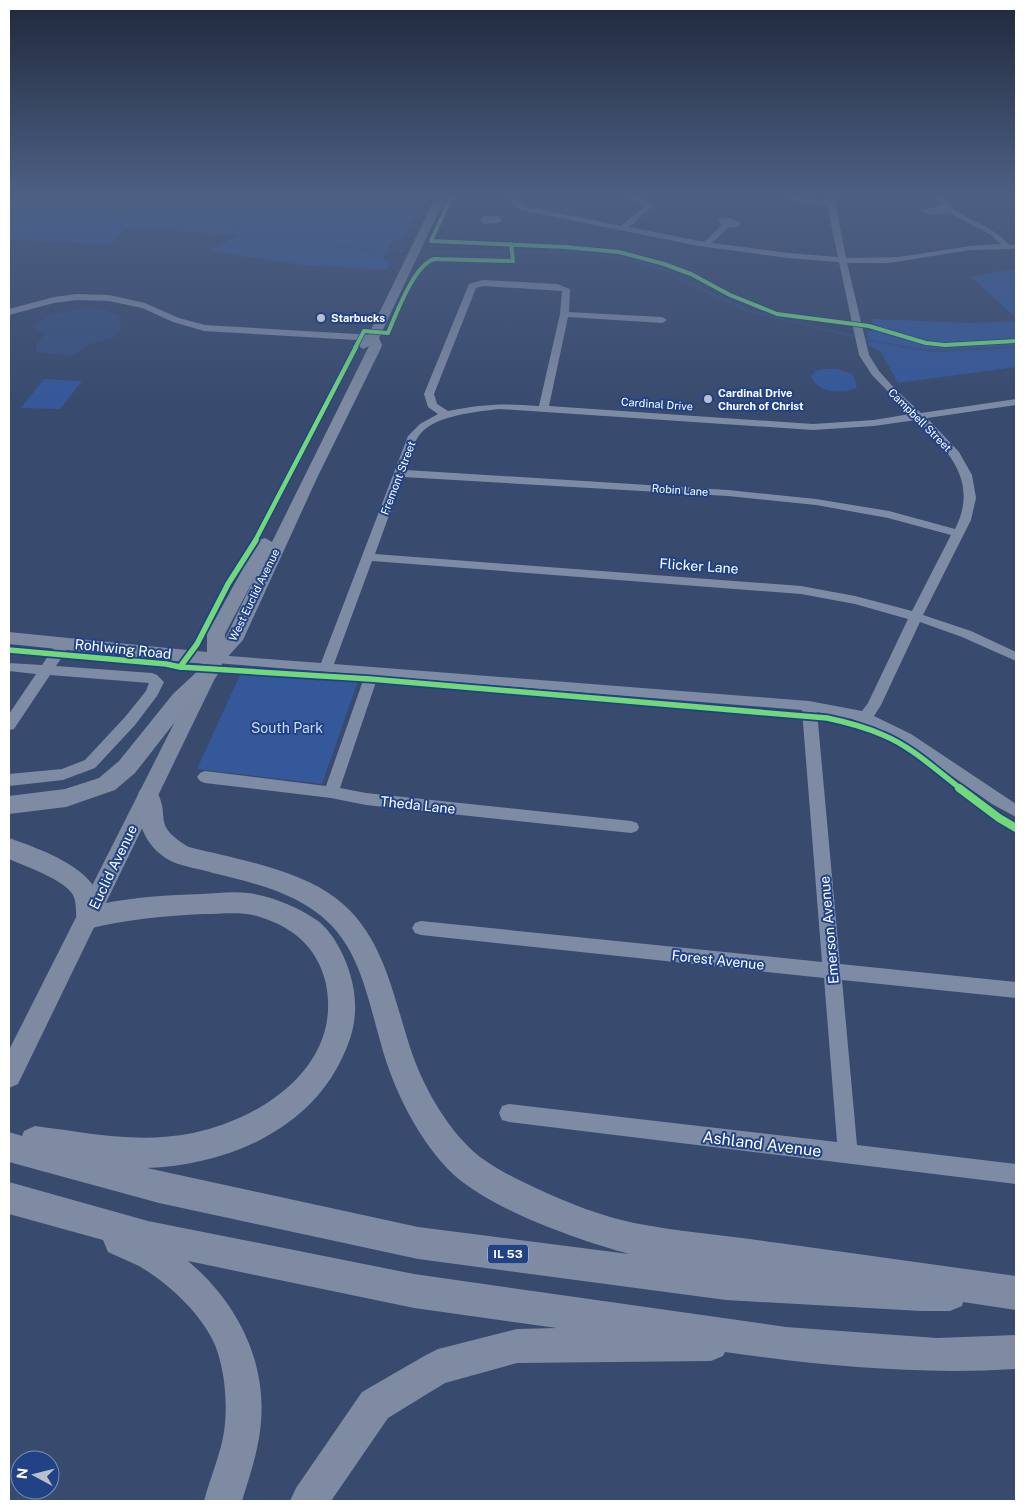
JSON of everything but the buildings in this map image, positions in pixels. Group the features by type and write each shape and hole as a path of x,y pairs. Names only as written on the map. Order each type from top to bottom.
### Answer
{"highway":[{"path":"9,805 66,798 107,784 128,767 181,699 212,665"},
{"path":"148,796 152,827 157,839 169,848 182,855 294,888 327,905 350,928 369,963 404,1072 423,1109 433,1125 464,1163 501,1188 556,1215 591,1228 634,1239 1016,1293"},
{"path":"9,848 74,879 85,890 89,902 88,918 138,908 235,903 256,905 287,916 310,929 329,956 337,972 342,994 340,1027 324,1064 299,1095 258,1126 207,1144 155,1152 126,1153 91,1150 48,1142 9,1138"},
{"name":"IL 53","path":"9,1147 159,1187 418,1243 726,1283 921,1294 1016,1293"},
{"path":"9,1198 148,1237 414,1291 786,1344 937,1355 1016,1352"},
{"path":"52,1211 153,1256 184,1280 208,1305 228,1334 243,1394 242,1429 235,1462 223,1501"},
{"path":"309,1501 374,1405 438,1367 517,1346 786,1344"}],"main road":[{"name":"West Euclid Avenue","path":"212,665 216,634 274,526 362,345 374,338 408,266"},
{"name":"Rohlwing Road","path":"9,638 64,643 212,665"},
{"name":"Euclid Avenue","path":"9,1076 212,665"}],"street":[{"name":"Campbell Street","path":"844,266 864,355 875,373 954,452 966,475 970,498 965,520 874,704 865,717"},
{"path":"446,415 432,405 430,394 470,288 475,284 557,287 566,290 564,314 543,409"},
{"path":"9,312 54,300 77,297 109,298 144,306 176,320 204,328 374,338"},
{"path":"564,314 662,320"},
{"name":"Cardinal Drive","path":"446,415 472,409 499,406 813,426 874,423 1016,402"},
{"name":"Fremont Street","path":"326,667 413,436 420,428 446,415"},
{"name":"Robin Lane","path":"398,473 728,493 816,502 849,506 958,533"},
{"name":"Flicker Lane","path":"369,556 801,590 856,600 915,618 982,641 1016,657"},
{"path":"9,726 44,670 64,643"},
{"name":"Rohlwing Road","path":"212,665 326,667 810,706 865,717 899,733 1016,811"},
{"path":"9,667 152,678 157,682 152,692 130,721 90,764 63,774 9,780"},
{"path":"331,792 373,671"},
{"name":"Emerson Avenue","path":"810,706 848,1154"},
{"name":"Theda Lane","path":"205,777 331,792 366,800 631,827"},
{"name":"Forest Avenue","path":"421,928 1016,990"},
{"name":"Ashland Avenue","path":"509,1113 1016,1174"}],"green space":[{"path":"327,266 389,266 387,270"},
{"path":"1005,270 1016,270 1016,318 971,277"},
{"path":"872,319 970,323 1016,321 1016,367 898,383 881,352 869,346 867,332 873,330"},
{"path":"837,369 853,374 857,388 837,392 818,386 811,375 816,371"},
{"path":"44,379 82,381 60,409 21,408"},
{"name":"South Park","path":"244,673 358,681 322,784 197,769 240,675"}],"shaded area":[{"path":"88,308 103,309 121,316 119,332 112,338 87,345 79,352 69,356 36,352 36,346 44,334 33,326 48,315"}],"waterway":[{"path":"653,266 671,272 679,278 748,311 857,337"},
{"path":"863,339 912,348"},
{"path":"902,347 935,351 1016,347 995,348"}],"cycle path":[{"path":"180,667 197,644 228,584 255,542 364,331 388,333 406,291 423,266"},
{"path":"671,266 691,274 730,295 777,314 869,326 926,343 945,345 1016,341"},
{"path":"9,650 166,664 180,667 370,679 827,718 853,724 884,735 904,746 999,818 1016,828"}],"place":[{"name":"Starbucks","path":"321,318"},
{"name":"Cardinal Drive Church of Christ","path":"708,399"}]}
